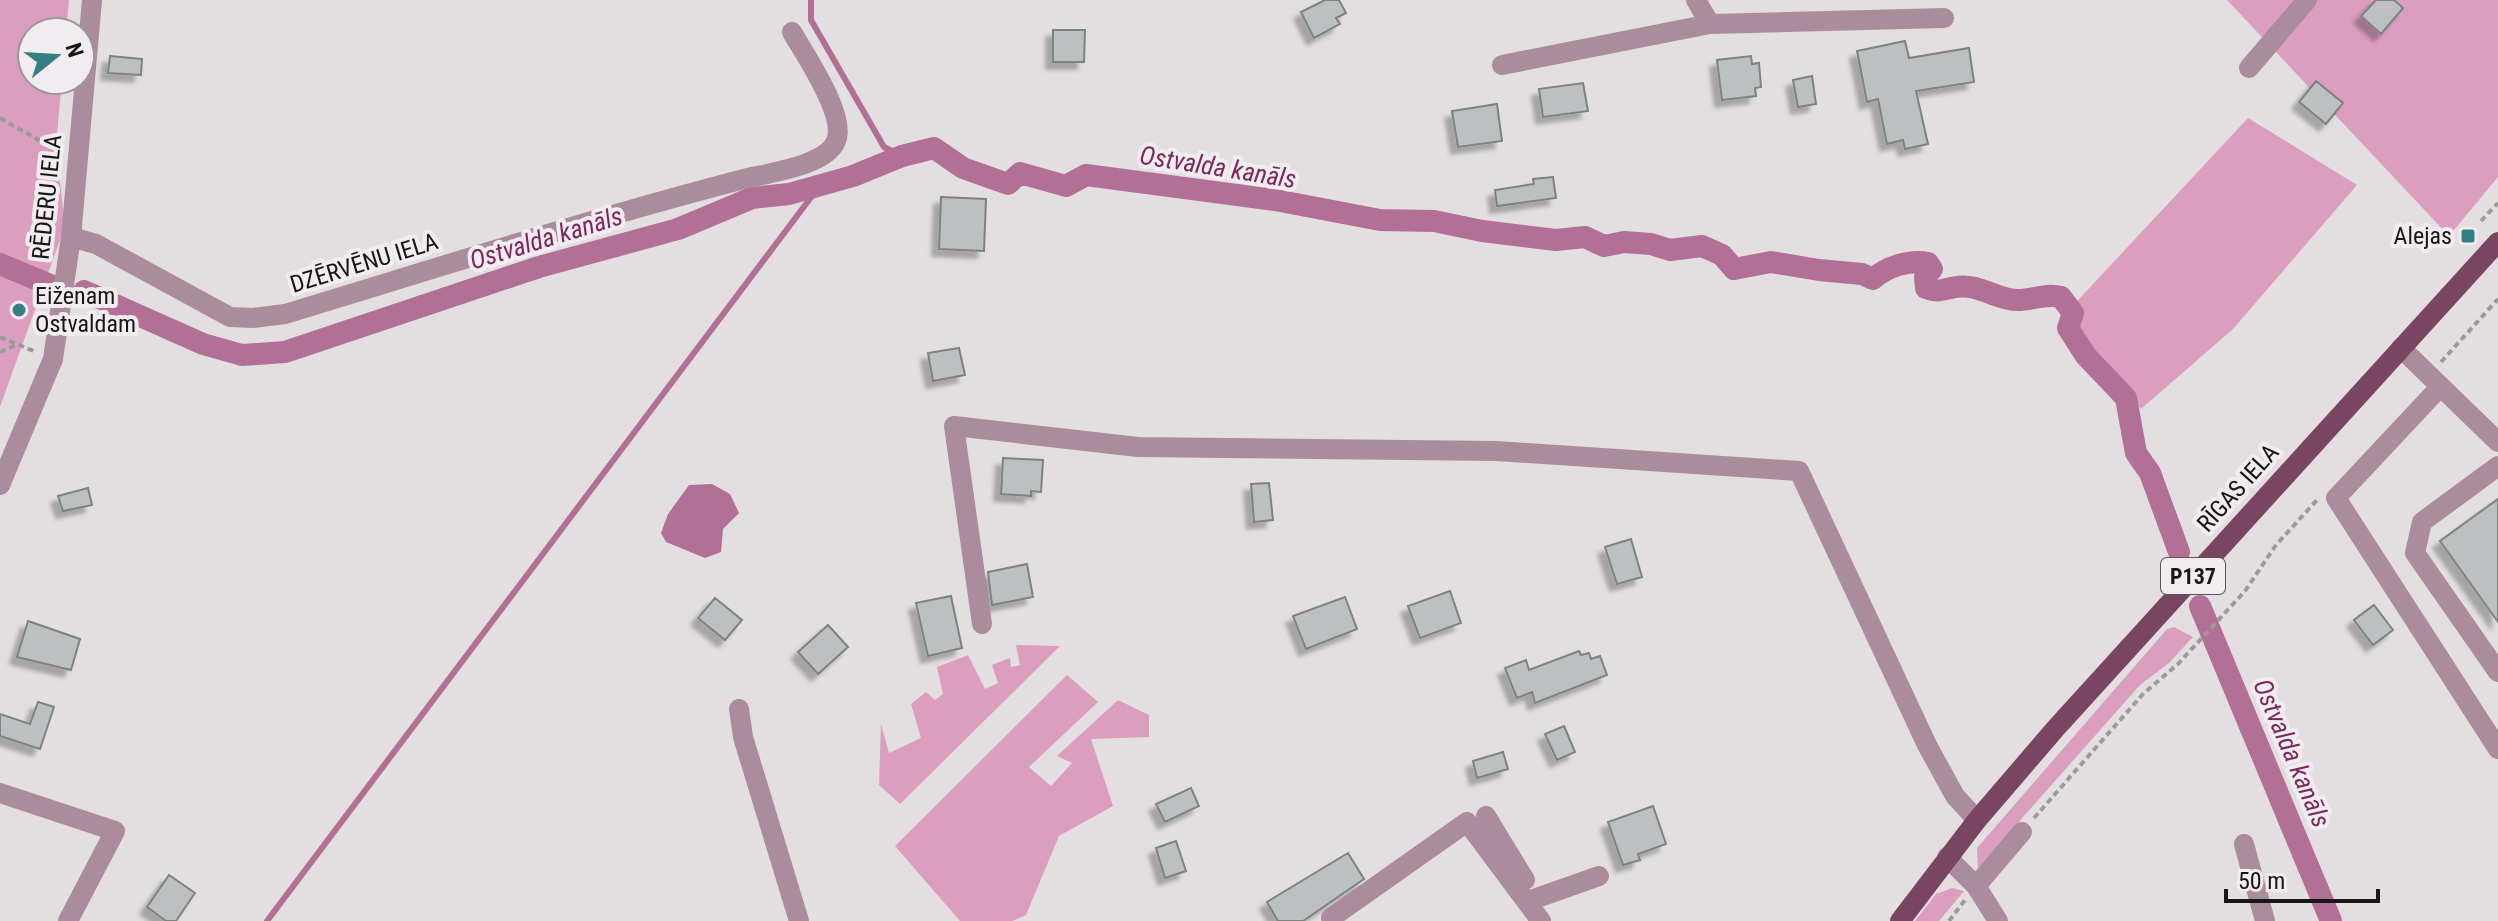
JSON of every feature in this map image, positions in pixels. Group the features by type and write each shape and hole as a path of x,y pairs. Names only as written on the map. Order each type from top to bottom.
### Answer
{"main road":[{"name":"RĪGAS IELA","path":"1900,921 1977,820 2139,636 2498,242"}],"street":[{"name":"RĒDERU IELA","path":"0,485 53,359 71,237 92,0"},
{"path":"1696,0 1710,24"},
{"path":"2249,68 2307,0"},
{"path":"1502,65 1710,24 1944,18"},
{"name":"DZĒRVĒNU IELA","path":"71,237 96,244 230,317 285,314 695,192 809,163 831,151 838,138 837,119 792,32"},
{"path":"2401,348 2498,442"},
{"path":"2440,387 2336,498 2498,749"},
{"path":"982,624 954,426 1138,447 1496,451 1799,471 1927,745 1955,796 1977,820"},
{"path":"2498,466 2422,522 2415,553 2498,672"},
{"path":"739,709 743,737 799,921"},
{"path":"0,793 115,831 68,921"},
{"path":"1486,816 1536,914"},
{"path":"1331,918 1467,822 1536,914"},
{"path":"1976,886 2022,832"},
{"path":"2244,844 2265,921"},
{"path":"1947,857 1976,886 1998,921"},
{"path":"1536,914 1599,876"}],"path":[{"path":"0,118 77,162"},
{"path":"2481,221 2498,203"},
{"path":"0,337 53,359"},
{"path":"0,352 17,345"},
{"path":"2022,832 2143,694 2222,616"}],"shaded area":[{"path":"0,0 69,0 68,16 16,16 16,96 61,96 56,145 65,226 0,407"},
{"path":"2227,0 2498,0 2498,177 2449,236"},
{"path":"2248,118 2357,185 2233,329 2141,409 2066,313"},
{"path":"712,484 730,494 739,513 723,529 721,552 705,558 666,542 661,533 668,514 689,485"},
{"path":"2174,627 2193,637 2169,663 2140,685 1978,868 1977,848 2167,629"},
{"path":"1016,645 1060,646 900,804 879,785 881,724 889,753 921,738 911,704 926,692 935,700 943,694 937,667 968,655 985,689 998,683 992,665 1010,658 1011,667 1020,665"},
{"path":"1067,675 1098,702 1029,767 1051,786 1072,763 1057,756 1118,700 1149,715 1149,737 1091,739 1113,806 1059,836 1026,915 1012,921 960,921 895,846"},
{"path":"1952,888 1964,891 1939,921 1915,921 1936,894"}],"building":[{"path":"1325,0 1339,0 1346,13 1336,18 1340,24 1314,38 1301,12"},
{"path":"2376,0 2394,0 2403,8 2381,34 2361,16"},
{"path":"1053,30 1085,30 1084,62 1053,62"},
{"path":"1905,41 1909,58 1969,48 1974,82 1916,91 1928,144 1905,149 1903,140 1887,144 1878,99 1867,102 1857,51"},
{"path":"110,56 142,59 141,75 108,73"},
{"path":"1751,56 1752,64 1759,63 1761,87 1755,88 1756,96 1722,100 1717,60"},
{"path":"1812,76 1816,104 1798,107 1793,80"},
{"path":"2316,81 2343,103 2326,124 2299,102"},
{"path":"1583,83 1588,111 1543,117 1539,89"},
{"path":"1497,104 1502,141 1458,147 1452,111"},
{"path":"1553,177 1556,198 1497,206 1495,190 1534,184 1533,179"},
{"path":"941,197 986,199 984,251 939,249"},
{"path":"959,348 965,375 933,381 928,353"},
{"path":"1003,458 1043,460 1041,492 1031,491 1031,496 1001,494"},
{"path":"1269,483 1273,520 1254,522 1251,484"},
{"path":"88,488 92,505 63,511 58,496"},
{"path":"2498,499 2498,622 2440,541"},
{"path":"1631,539 1642,577 1617,584 1605,547"},
{"path":"1027,564 1033,597 992,605 988,572"},
{"path":"1450,591 1461,623 1420,638 1408,606"},
{"path":"951,596 962,648 928,656 916,603"},
{"path":"1345,597 1357,629 1306,649 1293,616"},
{"path":"715,598 742,620 725,640 698,618"},
{"path":"2374,605 2393,630 2373,645 2354,620"},
{"path":"28,621 80,639 71,670 17,657"},
{"path":"828,625 848,647 818,674 798,652"},
{"path":"1579,651 1581,655 1589,653 1591,659 1600,656 1607,675 1535,703 1532,692 1517,698 1505,668 1526,660 1529,670"},
{"path":"38,702 54,707 40,749 0,736 0,714 30,724"},
{"path":"1564,726 1575,752 1557,760 1545,734"},
{"path":"1503,752 1508,769 1477,778 1473,761"},
{"path":"1191,788 1199,806 1165,822 1156,804"},
{"path":"1653,806 1666,844 1638,854 1640,860 1623,865 1608,822"},
{"path":"1176,841 1186,871 1165,878 1156,848"},
{"path":"1348,853 1364,879 1303,921 1278,921 1267,902"},
{"path":"169,875 195,893 176,921 166,921 147,907"}],"waterway":[{"path":"811,0 811,20 884,147 902,156"},
{"name":"Ostvalda kanāls","path":"84,291 203,344 242,355 285,352 539,267 678,229 752,198 789,194 934,148 963,168 1008,184 1020,173 1066,186 1086,175 1275,200 1380,220 1434,221 1482,231 1556,240 1585,237 1604,246 1624,242 1651,244 1670,250 1702,246 1722,255 1734,269 1771,262 1862,274 1873,279 1899,265 1921,262 1928,263 1932,269 1925,277 1926,288 1972,287 2017,300 2061,297 2073,313 2068,328 2086,356 2126,398 2136,453 2150,473 2179,552"},
{"path":"267,921 821,184"},
{"name":"Ostvalda kanāls","path":"0,264 50,285"},
{"name":"Ostvalda kanāls","path":"2200,606 2331,921"}],"place":[{"name":"Alejas","path":"2468,236"},
{"name":"Eiženam Ostvaldam","path":"19,310"}]}
